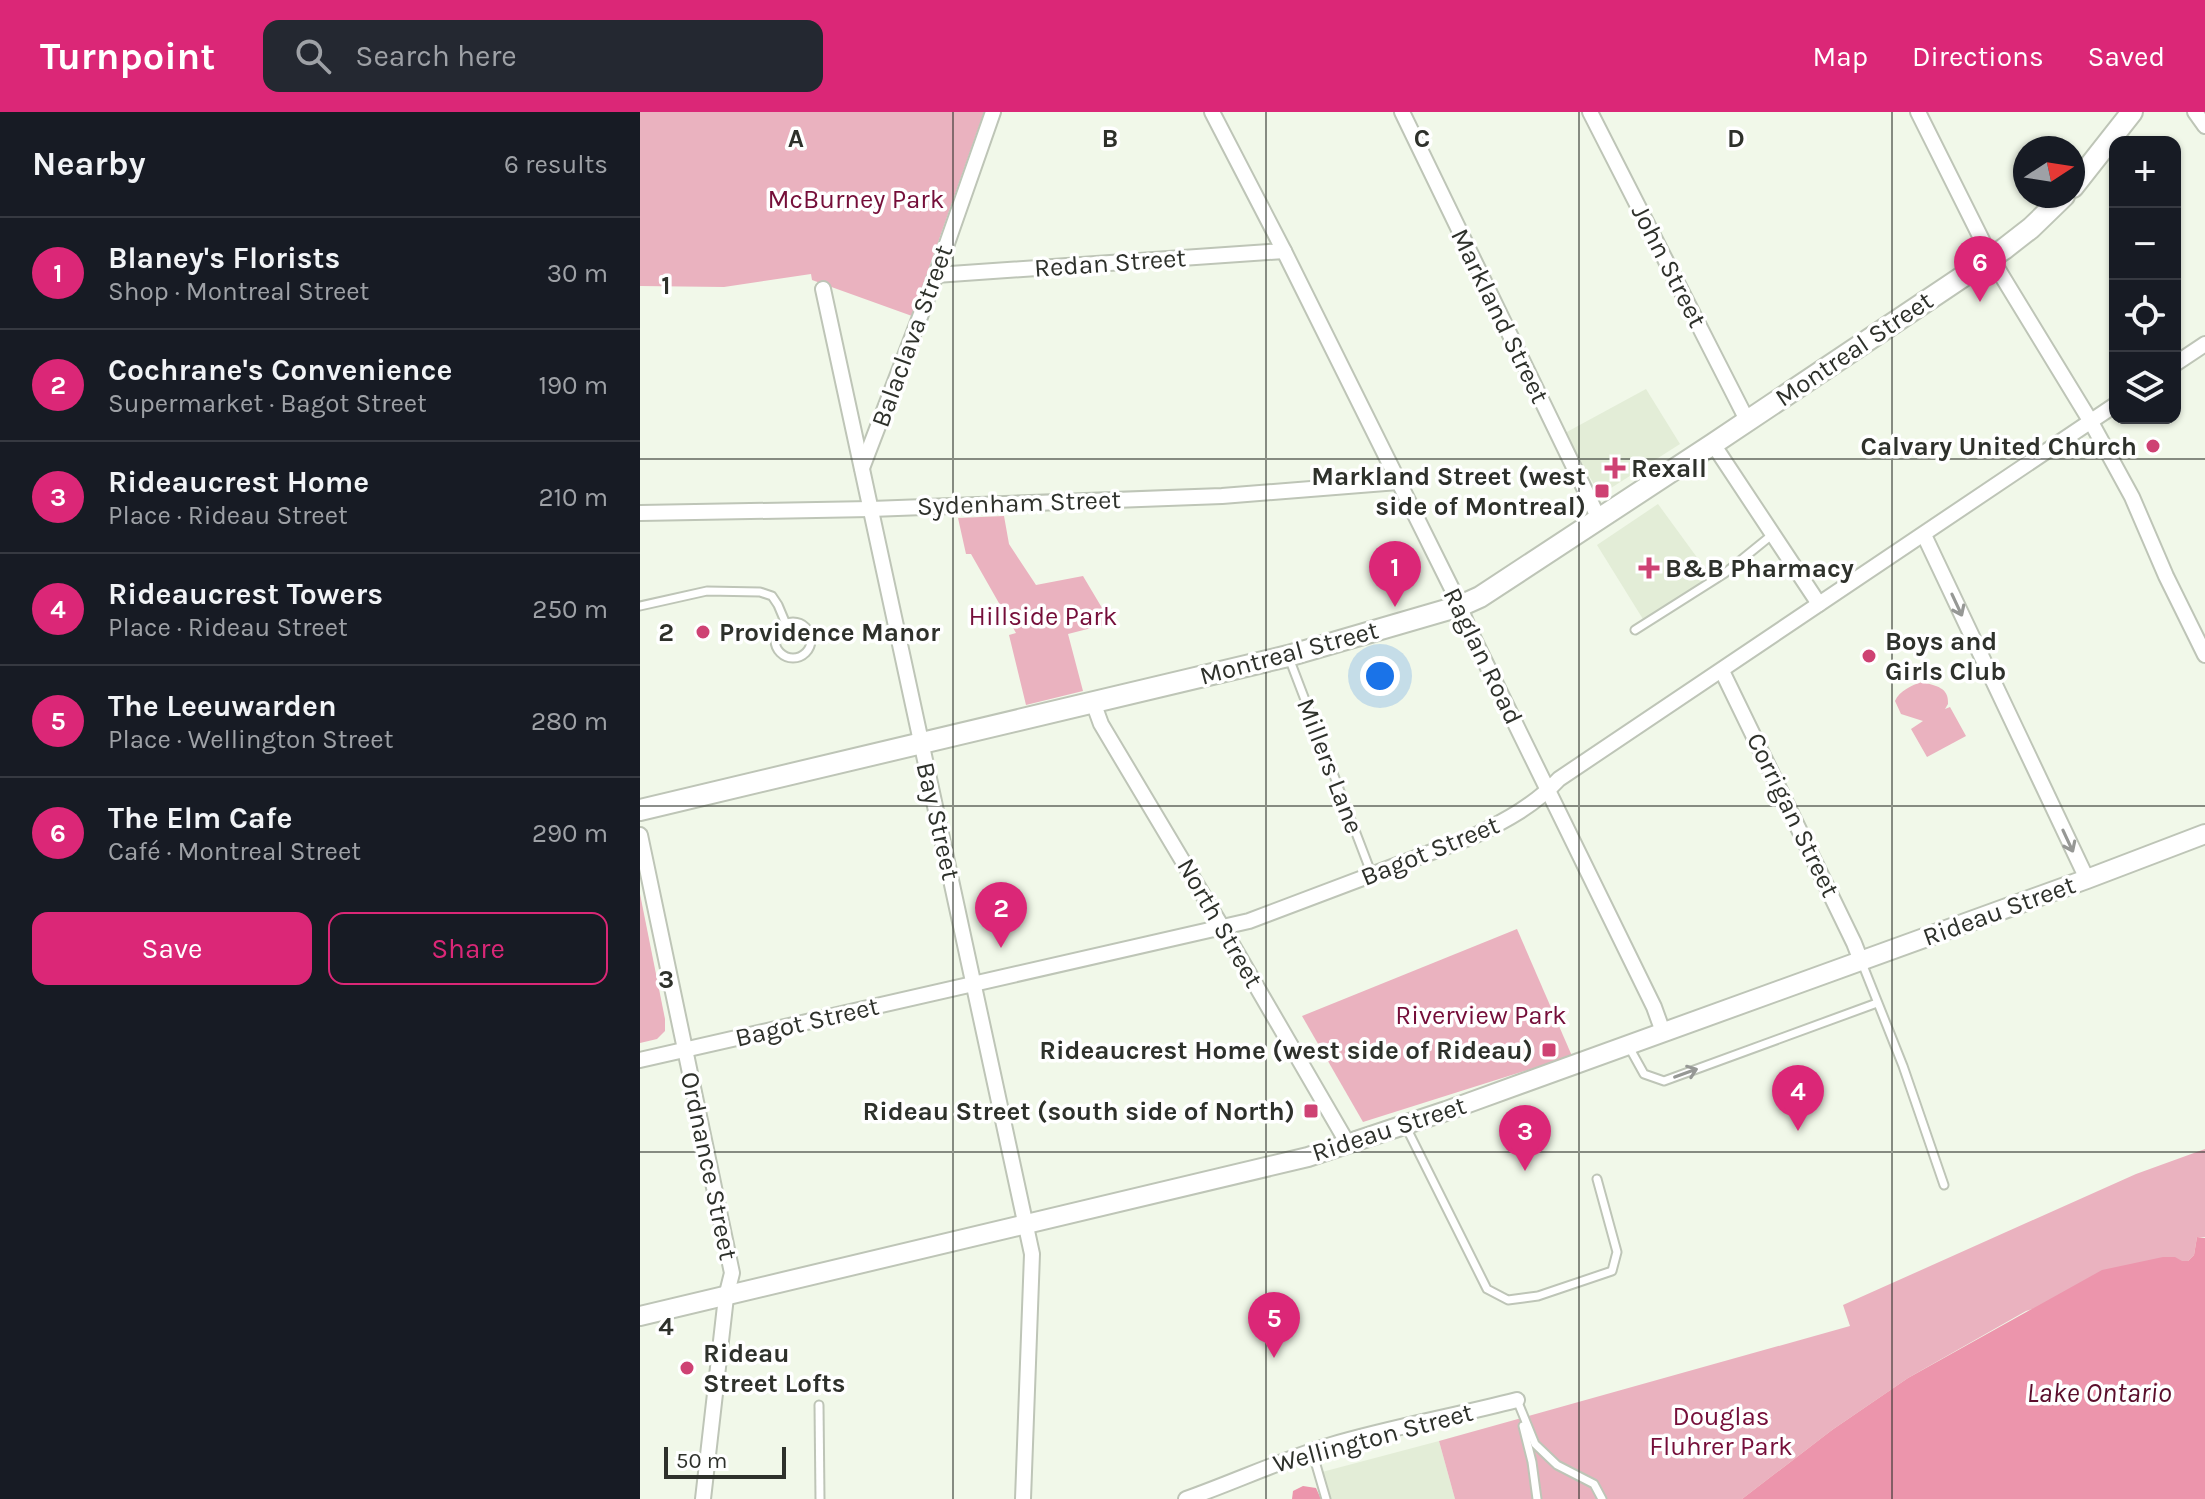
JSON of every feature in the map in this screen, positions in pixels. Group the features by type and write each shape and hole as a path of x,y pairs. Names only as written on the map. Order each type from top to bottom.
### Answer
{"main road":[{"path":"2085,172 2132,112"},
{"name":"Montreal Street","path":"640,810 1288,656 1460,606 1480,597 1991,258 2052,208"}],"street":[{"name":"Balaclava Street","path":"862,469 936,275 993,112"},
{"name":"Raglan Road","path":"1212,112 1460,606 1654,1007 1663,1032"},
{"name":"Markland Street","path":"1402,112 1599,519"},
{"name":"John Street","path":"1590,112 1747,420"},
{"path":"1918,112 1991,258 2091,422 2132,497 2205,655"},
{"path":"2195,112 2205,126"},
{"name":"Redan Street","path":"936,275 1284,251"},
{"name":"Bay Street","path":"823,289 1032,1254 1023,1499"},
{"path":"2181,360 2205,344"},
{"name":"Bagot Street","path":"640,1060 1249,921 1495,826 1549,790 1559,779 2109,409"},
{"path":"1713,444 1819,604"},
{"name":"Sydenham Street","path":"640,513 871,509 1222,496 1398,482"},
{"path":"1924,535 2087,879"},
{"name":"Corrigan Street","path":"1722,671 1861,961"},
{"name":"North Street","path":"1093,702 1101,724 1348,1144"},
{"name":"Rideau Street","path":"640,1316 1308,1157 1628,1045 2205,834"},
{"name":"Ordnance Street","path":"640,835 732,1273 726,1297 703,1499"},
{"name":"Wellington Street","path":"1186,1499 1312,1451 1517,1400"}],"lane":[{"path":"1635,630 1725,573 1773,534"},
{"path":"640,606 707,591 760,592 772,596 786,624"},
{"path":"797,623 807,629 809,647 801,656 790,658 777,647 775,636 786,624 797,623"},
{"name":"Millers Lane","path":"1288,656 1372,875"},
{"path":"1861,961 1903,1066 1944,1185"},
{"path":"1628,1045 1644,1074 1664,1081 1877,1003"},
{"path":"1405,1125 1487,1289 1508,1300 1538,1296 1612,1271 1617,1252 1597,1179"},
{"path":"1517,1400 1532,1462 1537,1499"},
{"path":"1517,1400 1535,1444 1557,1465 1594,1484 1602,1499"},
{"path":"819,1405 820,1499"},
{"path":"1312,1451 1326,1499"}],"shaded area":[{"path":"1646,389 1680,444 1600,495 1565,433"},
{"path":"1658,504 1712,578 1646,624 1597,545"},
{"path":"1439,1441 1455,1499 1322,1499 1322,1472"}],"green space":[{"name":"McBurney Park","path":"640,112 984,112 912,316 812,280 811,274 724,287 640,286"},
{"name":"Hillside Park","path":"1004,516 1009,544 1036,585 1083,576 1111,623 1068,634 1083,691 1026,705 1009,635 1016,633 971,554 966,554 958,518"},
{"path":"1922,682 1944,691 1948,698 1945,709 1950,707 1966,736 1927,757 1911,729 1923,721 1901,714 1895,701 1903,691"},
{"path":"640,894 665,1031 657,1039 640,1043"},
{"name":"Riverview Park","path":"1517,929 1572,1056 1363,1122 1302,1016"},
{"name":"Douglas Fluhrer Park","path":"2205,1149 2205,1237 2197,1237 2194,1255 2188,1261 2026,1311 1908,1378 1832,1430 1742,1499 1455,1499 1439,1441 1850,1326 1843,1305 2136,1174"}],"water":[{"name":"Lake Ontario","path":"2197,1237 2205,1238 2205,1499 1742,1499 1832,1430 1908,1378 2102,1270 2163,1257 2188,1261 2194,1255"},
{"path":"1303,1486 1316,1488 1321,1499 1292,1499 1293,1491"}],"place":[{"name":"The Elm Cafe","path":"1980,302"},
{"name":"Calvary United Church","path":"2153,446"},
{"name":"Rexall","path":"1615,468"},
{"name":"Markland Street (west side of Montreal)","path":"1602,491"},
{"name":"B&B Pharmacy","path":"1649,568"},
{"name":"Blaney's Florists","path":"1395,607"},
{"name":"Providence Manor","path":"703,632"},
{"name":"Boys and Girls Club","path":"1869,656"},
{"name":"Cochrane's Convenience","path":"1001,948"},
{"name":"Rideaucrest Home (west side of Rideau)","path":"1549,1050"},
{"name":"Rideau Street (south side of North)","path":"1311,1111"},
{"name":"Rideaucrest Towers","path":"1798,1131"},
{"name":"Rideaucrest Home","path":"1525,1171"},
{"name":"The Leeuwarden","path":"1274,1358"},
{"name":"Rideau Street Lofts","path":"687,1368"}]}
